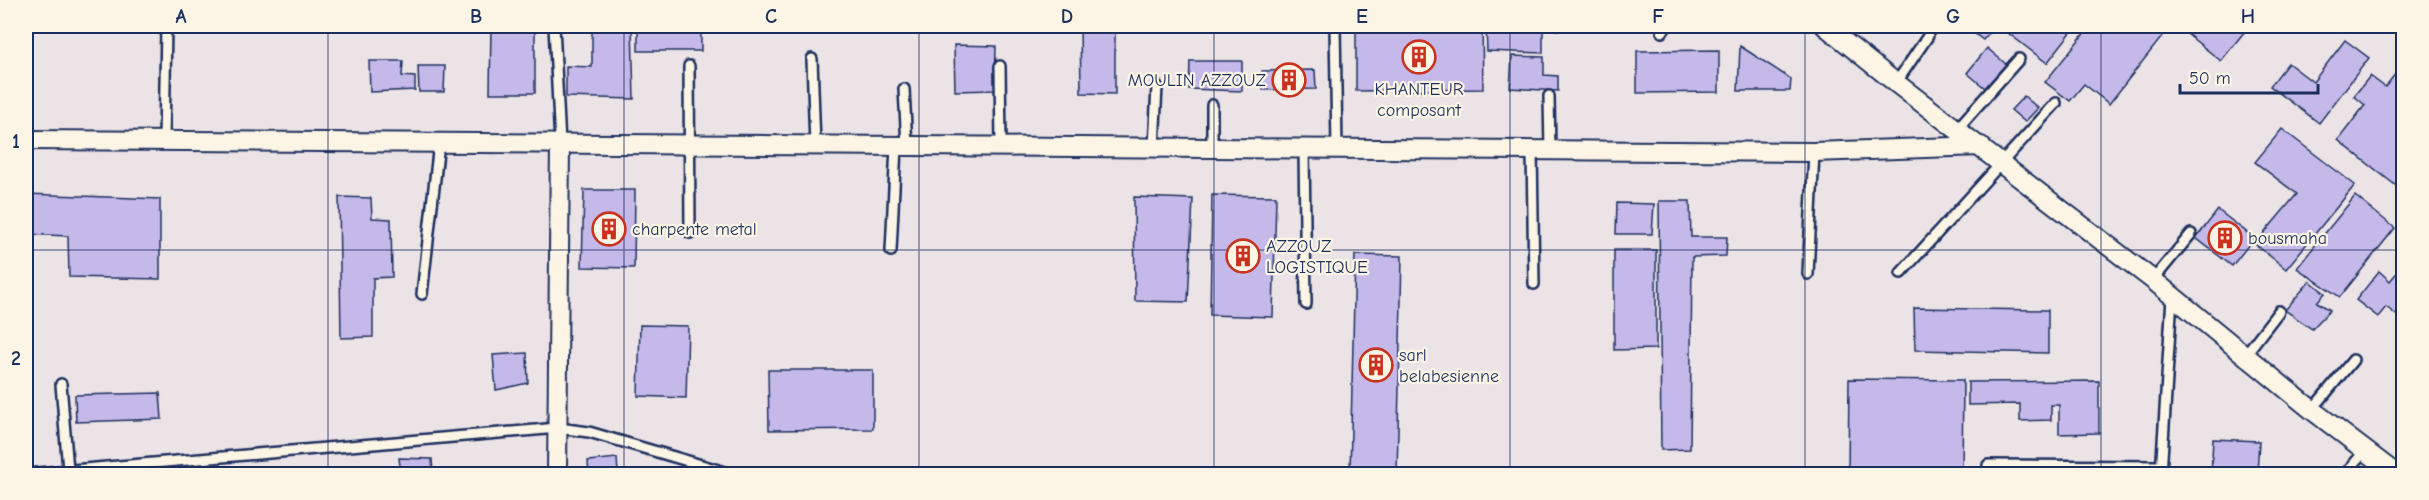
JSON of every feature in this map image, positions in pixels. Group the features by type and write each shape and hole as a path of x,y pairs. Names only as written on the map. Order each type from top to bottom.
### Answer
{"street":[{"path":"1833,28 1896,83 2153,280 2312,411 2396,474"},
{"path":"26,140 1814,152 1981,146"},
{"path":"557,474 560,144"}],"lane":[{"path":"164,141 166,26"},
{"path":"554,26 560,144"},
{"path":"1335,26 1337,149"},
{"path":"1896,83 1928,36"},
{"path":"812,59 815,146"},
{"path":"1957,129 2019,59"},
{"path":"689,66 690,233"},
{"path":"1000,66 1001,147"},
{"path":"1154,148 1157,86"},
{"path":"891,251 904,89"},
{"path":"1534,284 1541,150 1549,96"},
{"path":"1901,273 2056,103"},
{"path":"1212,105 1212,148"},
{"path":"422,294 440,143"},
{"path":"1304,149 1306,304"},
{"path":"1808,274 1814,152"},
{"path":"2153,280 2191,234"},
{"path":"1988,465 2161,470 2172,297"},
{"path":"2245,355 2279,311"},
{"path":"2312,411 2353,360"},
{"path":"61,384 69,470"},
{"path":"26,474 558,428 589,432 732,474"},
{"path":"2345,474 2365,452"},
{"path":"2396,474 2403,464"}],"shaded area":[{"path":"26,26 2403,26 2403,474 26,474"}],"building":[{"path":"491,26 535,26 535,93 490,93"},
{"path":"592,26 632,26 634,99 566,97 566,66 592,67"},
{"path":"638,26 701,26 701,51 638,51"},
{"path":"1080,26 1115,26 1115,94 1081,93"},
{"name":"KHANTEUR composant","path":"1356,26 1482,26 1483,89 1356,91"},
{"path":"1486,26 1543,26 1543,53 1487,51"},
{"path":"1556,26 1580,26 1580,30 1556,30"},
{"path":"1965,26 1995,26 1983,40"},
{"path":"2005,26 2076,26 2047,63 2003,29"},
{"path":"2090,26 2155,26 2165,33 2109,104 2084,84 2070,101 2045,82"},
{"path":"2177,26 2249,26 2221,61"},
{"path":"2345,40 2369,58 2319,123 2270,86 2288,63 2313,82"},
{"path":"954,45 996,46 995,90 955,91"},
{"path":"1740,46 1791,79 1790,91 1738,91"},
{"path":"1987,48 2006,64 1985,88 1967,73"},
{"path":"1719,50 1719,92 1637,93 1637,51"},
{"path":"1512,56 1544,57 1544,75 1558,76 1558,91 1510,88"},
{"path":"369,61 403,61 402,76 415,77 415,90 370,92"},
{"path":"1190,61 1242,61 1242,91 1189,89"},
{"path":"2404,63 2404,192 2338,140 2365,105 2354,96 2370,76 2385,87"},
{"path":"418,66 445,66 444,92 419,92"},
{"name":"MOULIN AZZOUZ","path":"1315,70 1316,89 1263,90 1262,71"},
{"path":"2024,96 2038,108 2025,122 2011,110"},
{"path":"2282,129 2355,185 2286,269 2255,244 2297,194 2255,162"},
{"name":"charpente metal","path":"584,190 635,190 634,268 582,267"},
{"path":"26,194 160,199 160,279 69,277 68,236 26,234"},
{"name":"AZZOUZ LOGISTIQUE","path":"1212,195 1276,196 1273,317 1210,315"},
{"path":"2355,196 2395,228 2340,297 2297,268"},
{"path":"339,197 371,198 372,218 391,219 392,277 373,278 373,337 341,338"},
{"path":"1134,197 1193,199 1188,302 1135,301"},
{"path":"1659,201 1690,201 1691,237 1727,237 1726,256 1692,257 1690,449 1661,450"},
{"path":"1617,203 1654,204 1652,234 1616,234"},
{"name":"bousmaha","path":"2218,210 2254,238 2232,266 2196,238"},
{"path":"1614,250 1656,250 1656,349 1614,350"},
{"name":"sarl belabesienne","path":"1355,255 1402,256 1397,474 1350,474"},
{"path":"2404,264 2404,321 2386,307 2378,317 2356,300 2379,271 2390,281"},
{"path":"2310,281 2325,293 2317,302 2330,310 2312,329 2285,310"},
{"path":"1914,308 2048,310 2048,353 1915,350"},
{"path":"640,325 688,326 686,398 638,396"},
{"path":"527,353 528,383 496,390 493,355"},
{"path":"768,370 873,370 873,429 769,430"},
{"path":"1849,379 1963,380 1962,474 1848,474"},
{"path":"2099,381 2099,433 2059,434 2059,405 2051,405 2051,420 2020,421 2020,404 1968,405 1968,382"},
{"path":"160,393 162,419 76,422 75,395"},
{"path":"2213,439 2259,441 2257,474 2211,474"},
{"path":"399,458 432,459 433,474 401,474"},
{"path":"617,458 618,474 589,474 588,461"}],"place":[{"name":"KHANTEUR composant","path":"1419,57"},
{"name":"MOULIN AZZOUZ","path":"1289,80"},
{"name":"charpente metal","path":"609,229"},
{"name":"bousmaha","path":"2225,238"},
{"name":"AZZOUZ LOGISTIQUE","path":"1243,256"},
{"name":"sarl belabesienne","path":"1376,365"}]}
